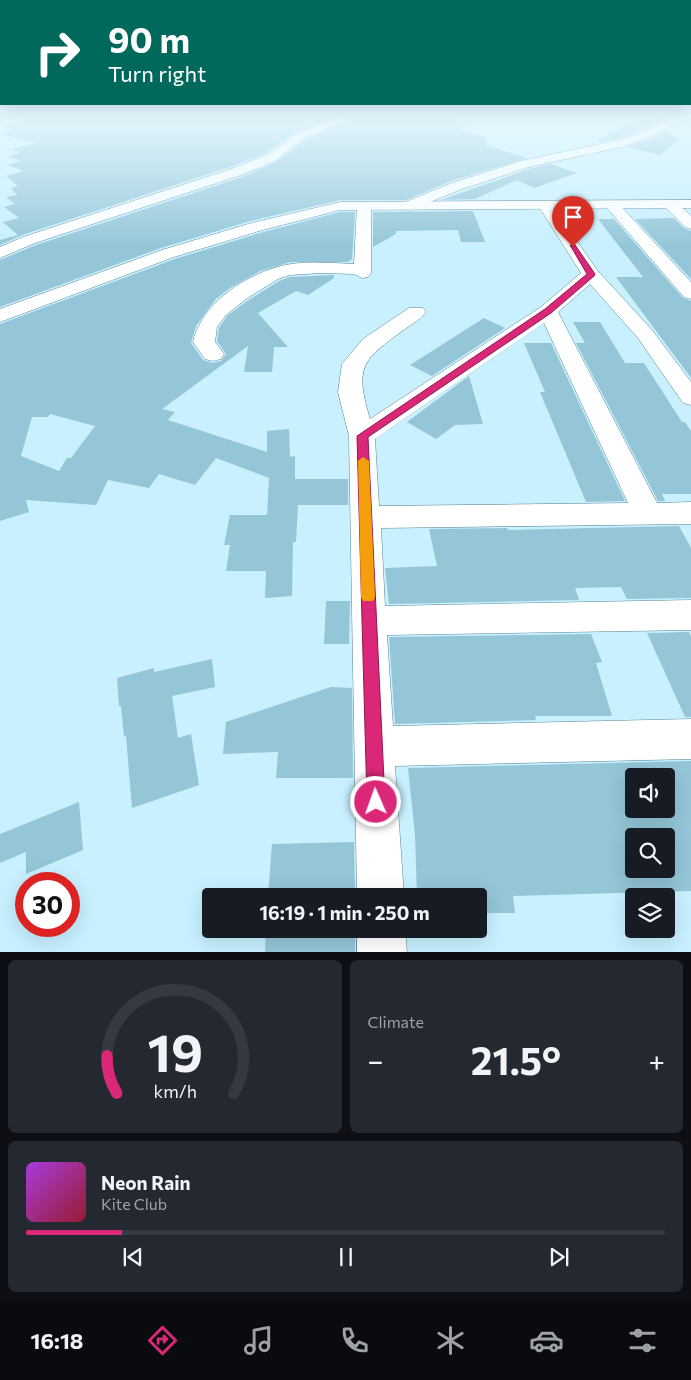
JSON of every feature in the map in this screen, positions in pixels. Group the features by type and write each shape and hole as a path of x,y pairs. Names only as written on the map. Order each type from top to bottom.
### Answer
{"street":[{"path":"0,253 47,234 236,172 267,159"},
{"path":"408,206 457,186 526,164 547,159"},
{"path":"0,316 94,278 166,252 286,218 340,206 691,204"},
{"path":"545,205 591,274 645,334 691,398"},
{"path":"612,205 691,293"},
{"path":"671,205 691,224"},
{"path":"213,354 204,342 207,326 222,309 262,281 280,272 302,269 362,271 364,206"},
{"path":"362,436 548,311 591,274"},
{"path":"548,311 648,514"},
{"path":"380,888 362,436 350,392 353,364 371,344 416,312"},
{"path":"365,517 691,513"},
{"path":"369,621 691,615"},
{"path":"374,746 691,739"},
{"path":"381,938 382,952"}],"building":[{"path":"16,159 249,159 22,235 0,245 0,240 18,235 3,222 19,218 4,207 15,204 6,197 17,195 11,188 18,186 6,176 23,171 8,165 20,161"},
{"path":"279,159 523,159 451,181 406,200 340,200 247,222 161,248 0,307 0,260 36,245 242,177"},
{"path":"550,164 577,173 534,188 517,180 475,199 441,200 529,169"},
{"path":"473,211 485,242 461,242 458,230 396,231 396,234 373,247 373,212"},
{"path":"340,212 355,212 352,259 348,262 291,262 260,271 230,288 216,299 196,326 191,343 203,360 213,363 221,361 226,354 217,341 219,328 227,316 279,281 290,277 334,275 334,278 308,295 296,291 258,313 288,347 274,347 272,372 244,372 248,346 162,409 175,412 168,420 267,452 267,431 289,429 290,457 295,456 295,479 348,479 348,505 298,505 296,542 293,542 292,596 265,598 266,571 226,571 230,545 224,545 230,515 267,515 269,478 216,458 195,485 159,474 149,488 108,480 96,505 26,500 29,512 0,521 0,324 175,259 260,233","holes":["50,414 95,426 71,458 67,458 59,471 21,456 32,417 48,417"]},
{"path":"674,218 684,228 691,231 691,279 635,219"},
{"path":"598,219 614,219 683,298 691,301 691,378 616,277 643,277"},
{"path":"484,318 505,328 432,376 410,365"},
{"path":"573,322 600,322 625,363 644,363 682,422 685,422 691,431 691,494 662,494 665,501 658,501 576,343 585,343"},
{"path":"524,343 551,343 625,501 586,502 540,392 545,392"},
{"path":"469,376 483,424 455,425 436,439 407,422"},
{"path":"679,526 691,548 691,598 627,599 621,587 575,588 579,600 389,604 385,568 437,566 429,529 507,528 508,530"},
{"path":"326,601 350,601 349,644 324,644"},
{"path":"689,632 691,637 691,717 685,717 647,633"},
{"path":"591,634 602,662 596,663 612,716 535,716 536,720 395,724 389,637"},
{"path":"212,659 215,687 172,696 178,738 191,734 199,785 132,808 126,736 124,737 121,706 119,706 117,678 154,668 154,672"},
{"path":"331,687 352,688 353,778 276,778 278,752 223,754 226,722"},
{"path":"691,761 691,891 675,891 675,888 625,888 625,893 513,896 515,913 487,913 487,888 417,888 415,835 408,768"},
{"path":"79,802 83,850 31,872 26,872 26,852 0,863 0,834"},
{"path":"354,842 355,888 269,888 272,844"},
{"path":"266,938 355,938 355,952 265,952"}],"slow traffic":[{"path":"363,461 368,597"}],"route":[{"path":"376,802 362,436 548,311 591,274 573,247"}]}
